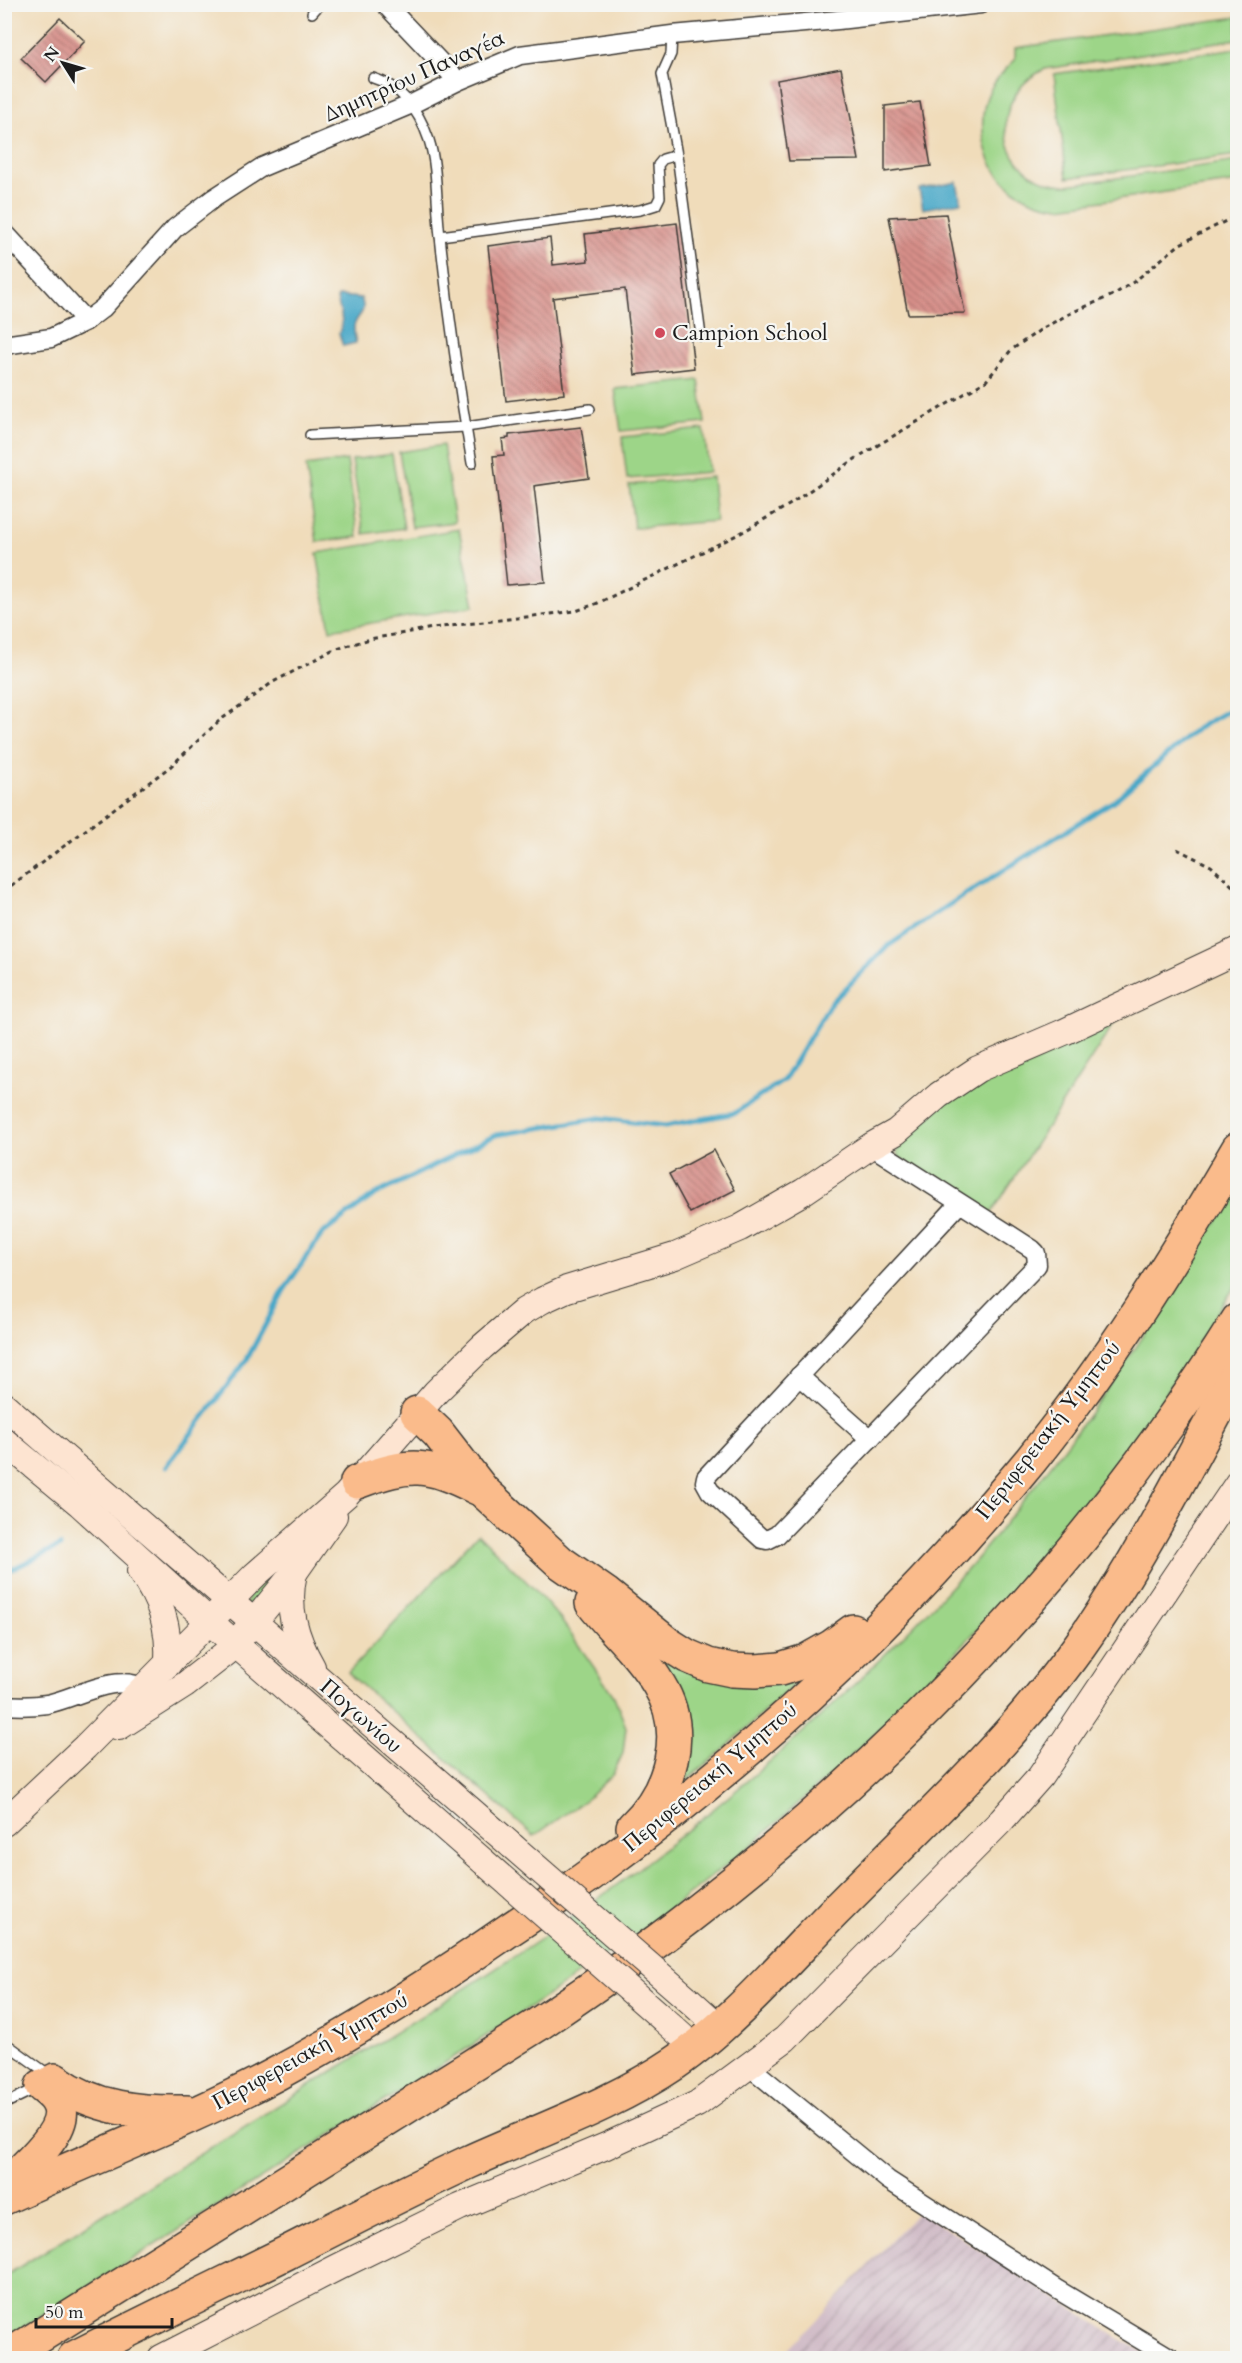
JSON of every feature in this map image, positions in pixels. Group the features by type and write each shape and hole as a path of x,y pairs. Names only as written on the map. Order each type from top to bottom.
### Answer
{"highway":[{"name":"Περιφερειακή Υμηττού","path":"4,2198 92,2157 201,2112 278,2073 425,1986 598,1870 722,1771 876,1631 945,1559 1034,1456 1094,1376 1152,1291 1238,1149"},
{"path":"5,2358 537,2025 689,1917 762,1859 900,1734 1030,1600 1132,1474 1180,1408 1238,1320"},
{"path":"74,2358 467,2163 625,2091 676,2062 695,2048 719,2027 978,1766 1038,1699 1079,1646 1116,1591 1238,1372"},
{"path":"411,1419 428,1456 470,1484 560,1562 606,1594 668,1644 708,1665 732,1670 755,1671 780,1669 806,1661 853,1631 898,1589 945,1559"},
{"path":"351,1489 378,1474 416,1466 442,1471 470,1484"},
{"path":"560,1562 660,1686 673,1721 674,1742 672,1764 655,1803 562,1894"},
{"path":"49,2083 115,2108 201,2112"},
{"path":"4,2187 45,2146 57,2128 61,2117 59,2104 49,2083"}],"street":[{"path":"386,4 458,81"},
{"name":"Δημητρίου Παναγέα","path":"4,345 51,338 86,321 103,308 175,228 214,198 262,167 412,104 458,81 520,55 672,35 981,4"},
{"path":"4,232 86,321"},
{"path":"4,1823 85,1747 268,1563 351,1489 411,1419 482,1347 515,1318 543,1299 567,1289 675,1256 720,1238 803,1192 896,1132 946,1090 978,1069 1064,1032 1238,950"},
{"path":"871,1146 1032,1249 1036,1253 1037,1265 777,1535 767,1540 758,1536 710,1491 705,1482 706,1477 960,1203"},
{"path":"799,1376 870,1440"},
{"name":"Πογωνίου","path":"4,1405 231,1600 719,2027"},
{"name":"Πογωνίου","path":"4,1441 695,2048"},
{"path":"160,2358 460,2207 606,2146 697,2104 785,2039 993,1830 1040,1777 1238,1483"},
{"path":"85,1747 185,1685 235,1643 294,1573 327,1529 351,1489"},
{"path":"115,1537 150,1585 159,1602 168,1633 168,1664"},
{"path":"294,1573 290,1597 293,1622 306,1656 322,1682"},
{"path":"4,1705 48,1703 117,1684 132,1684 144,1688"},
{"path":"750,2067 888,2180 1058,2290 1171,2358"}],"lane":[{"path":"312,13 320,4"},
{"path":"672,35 671,54 662,74 677,155 701,336"},
{"path":"373,78 387,82 399,90 412,104 429,140 472,463"},
{"path":"440,236 648,209 656,205 660,197 657,169 660,161 677,155"},
{"path":"310,435 466,427 590,409"},
{"path":"4,2042 49,2083 4,2104"},
{"path":"4,2055 15,2050"}],"path":[{"path":"4,891 171,766 219,721 273,682 337,649 370,639 433,628 576,611 598,603 739,534 789,505 858,457 986,381 1011,350 1043,328 1113,295 1135,281 1180,244 1238,215"},
{"path":"1177,849 1211,866 1238,891"}],"shaded area":[{"path":"919,2211 1115,2336 1153,2358 781,2358"}],"green space":[{"path":"1237,17 1237,39 1045,69 1025,82 1013,99 1007,118 1007,137 1013,155 1026,170 1044,180 1067,185 1237,161 1237,182 1060,207 1031,200 1008,185 998,174 986,148 983,113 991,87 1015,60 1015,48"},
{"path":"1237,48 1237,155 1067,178 1054,74"},
{"path":"699,380 705,423 621,431 615,389"},
{"path":"704,429 709,472 627,479 622,437"},
{"path":"443,445 455,522 412,527 399,452"},
{"path":"392,454 404,528 364,534 352,460"},
{"path":"347,460 358,537 317,542 306,466"},
{"path":"712,477 716,521 634,528 629,485"},
{"path":"459,529 474,606 330,630 317,553"},
{"path":"1116,1020 989,1217 898,1157 897,1150 908,1137 955,1092"},
{"path":"1237,1186 1237,1283 1159,1404 1085,1503 1006,1599 923,1687 835,1771 748,1848 655,1921 551,1993 451,2059 5,2339 5,2276 453,1996 558,1927 626,1878 716,1807 846,1692 928,1611 974,1561 1050,1466 1135,1349"},
{"path":"478,1534 535,1590 561,1620 614,1696 626,1727 623,1753 613,1774 588,1798 534,1836 348,1673"},
{"path":"292,1557 264,1598 248,1606 246,1604 249,1596"},
{"path":"648,1642 808,1671 722,1751 668,1795"}],"water":[{"path":"957,182 961,202 923,209 919,189"},
{"path":"339,296 361,298 363,304 354,327 356,343 343,346 339,334 342,323 337,299"}],"building":[{"path":"60,18 85,41 46,82 21,58"},
{"path":"841,68 859,160 789,161 777,80"},
{"path":"920,102 931,166 885,172 885,106"},
{"path":"946,214 965,313 908,314 889,217"},
{"name":"Campion School","path":"677,223 694,368 635,375 625,289 553,298 564,394 506,401 488,246 550,238 553,265 588,261 585,234"},
{"path":"581,427 589,478 534,486 545,582 507,585 493,456 504,455 502,439 509,438 509,435"},
{"path":"714,1150 735,1190 690,1213 669,1174"}],"waterway":[{"path":"166,1467 246,1361 284,1290 322,1234 374,1195 496,1135 600,1118 665,1126 735,1113 784,1080 830,1004 888,946 1115,800 1198,728 1238,705"},
{"path":"4,1573 60,1546"}],"place":[{"name":"Campion School","path":"660,333"}]}
